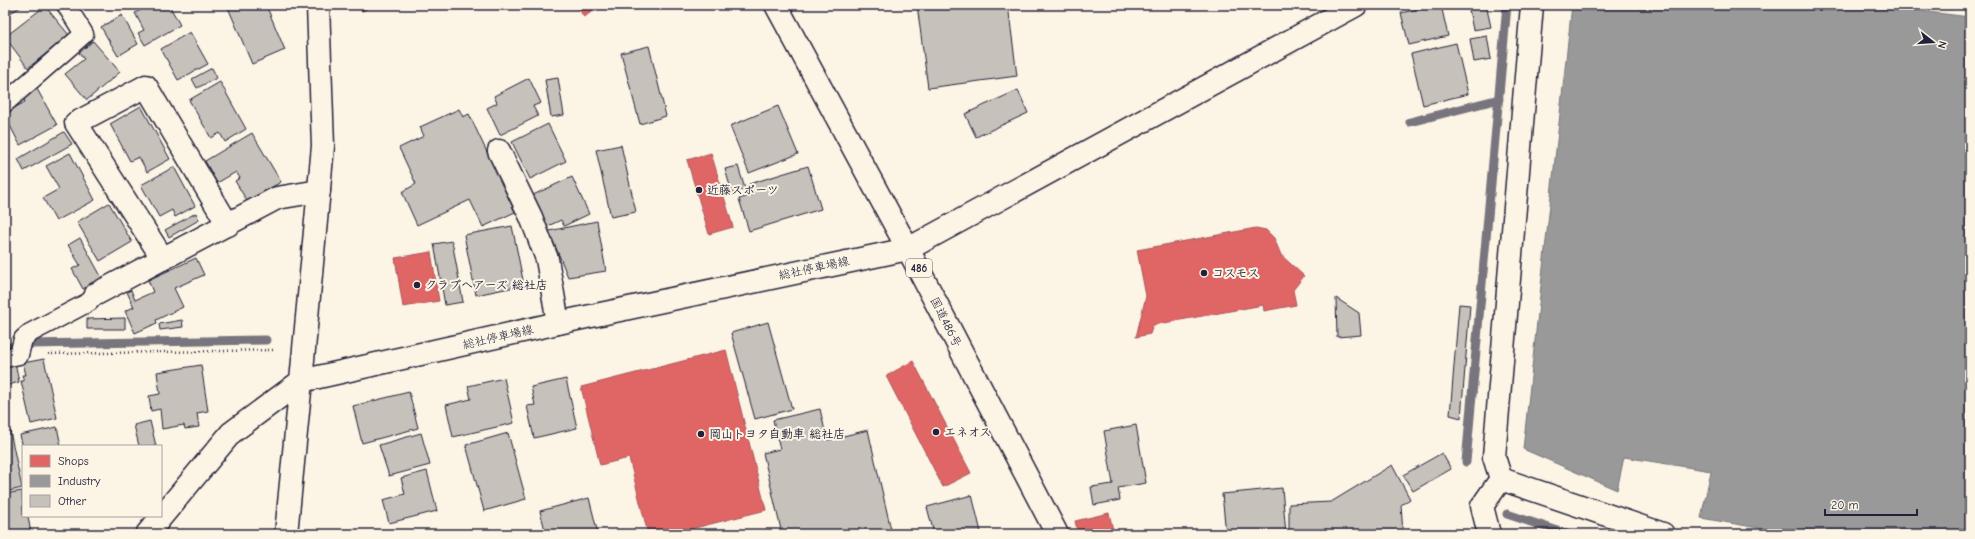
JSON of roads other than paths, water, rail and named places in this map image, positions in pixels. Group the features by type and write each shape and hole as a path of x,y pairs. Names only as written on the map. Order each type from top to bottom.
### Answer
{"main road":[{"path":"286,534 323,146 318,5"},
{"name":"国道486号","path":"776,5 908,249 1057,534"},
{"name":"総社停車場線","path":"162,516 231,433 301,381 558,323 908,249 1356,5"},
{"path":"1501,479 1494,457 1532,5"},
{"path":"163,259 76,123 146,86 228,225"},
{"path":"499,151 531,217 547,260 558,323"},
{"path":"96,294 277,198 319,191"},
{"path":"1490,534 1482,506 1501,479"},
{"path":"1501,479 1663,534"},
{"name":"総社停車場線","path":"147,534 161,517"}],"lane":[{"path":"5,103 84,34 66,5"},
{"path":"17,351 30,333 90,302 96,294"}],"waterway":[{"path":"1466,462 1507,5"},
{"path":"1410,122 1499,99"},
{"path":"5,348 29,344 266,340"},
{"path":"1507,514 1567,534"}],"place":[{"name":"近藤スポーツ","path":"699,190"},
{"name":"コスモス","path":"1204,273"},
{"name":"クラブヘアーズ 総社店","path":"417,285"},
{"name":"エネオス","path":"936,432"},
{"name":"岡山トヨタ自動車 総社店","path":"701,434"}]}
